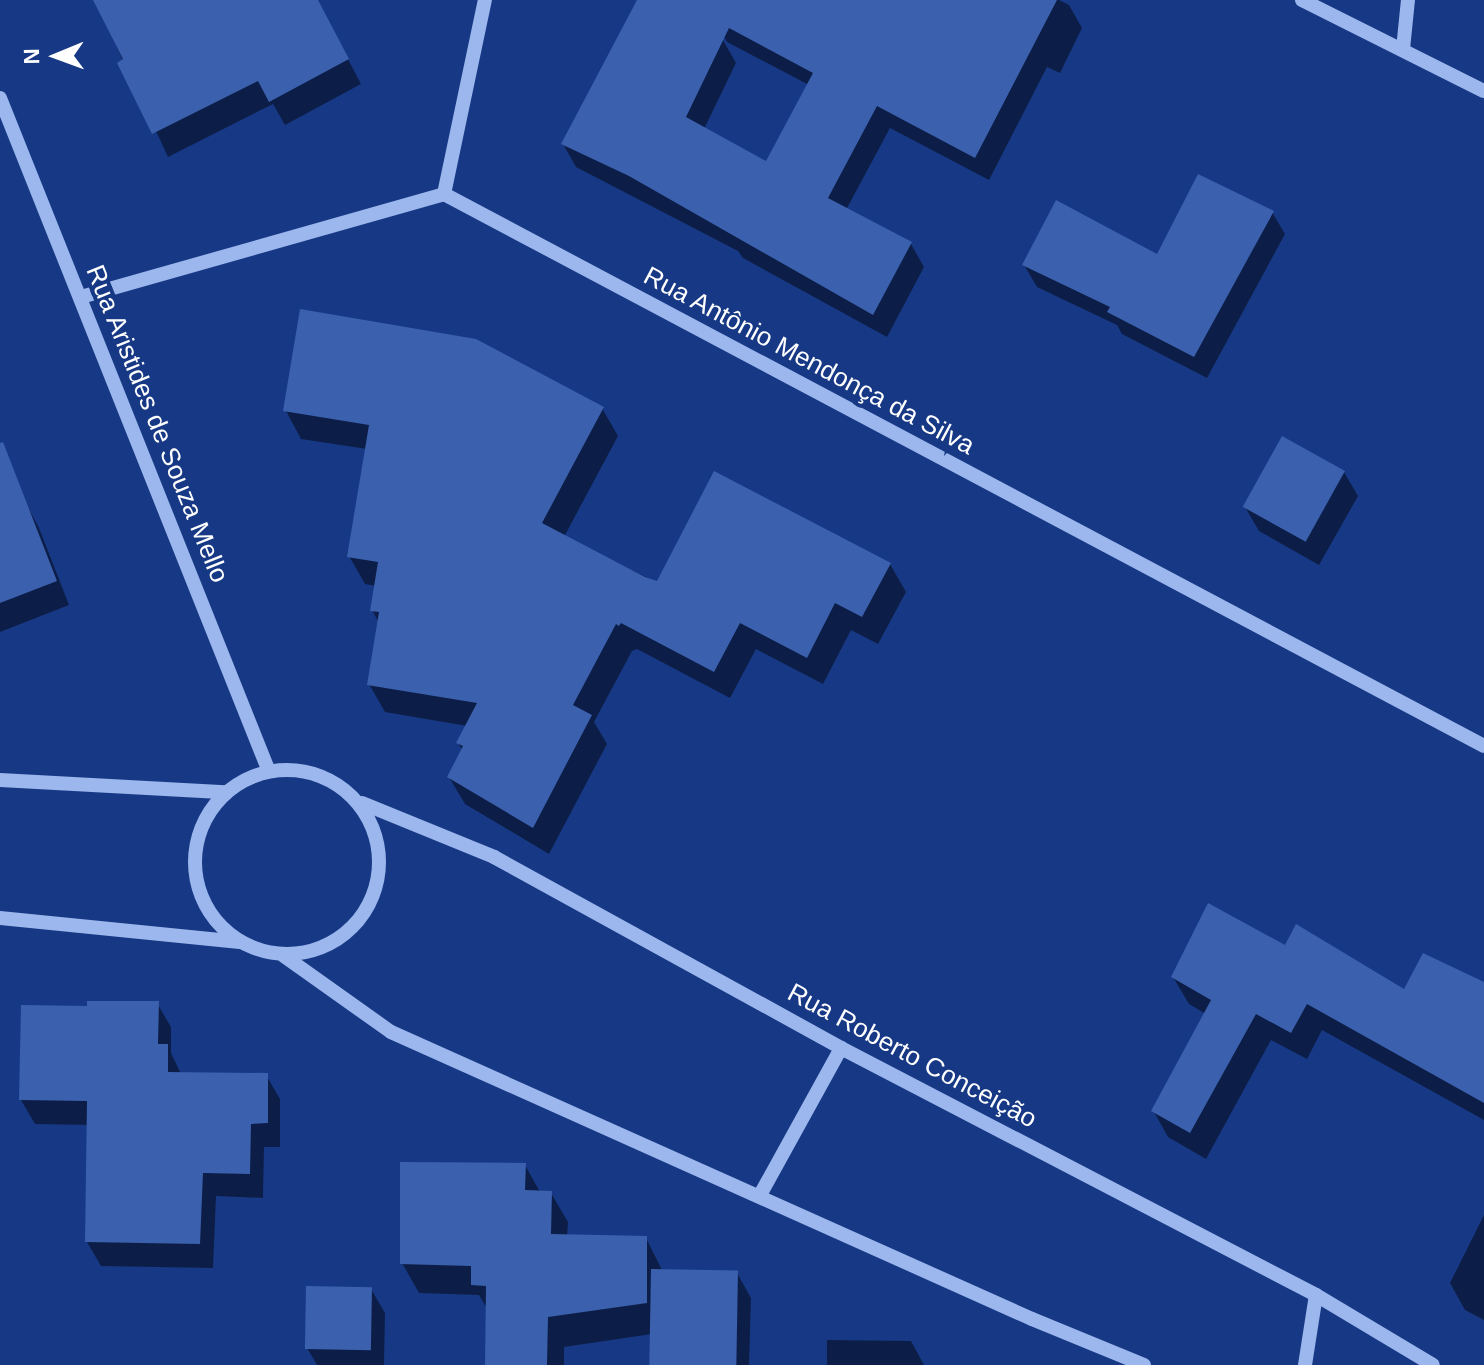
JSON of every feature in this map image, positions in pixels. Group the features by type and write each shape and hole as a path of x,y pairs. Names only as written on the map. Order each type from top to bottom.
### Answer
{"street":[{"path":"81,297 444,194 485,0"},
{"path":"1302,0 1484,91"},
{"path":"1403,49 1408,0"},
{"name":"Rua Aristides de Souza Mello","path":"0,98 268,769"},
{"name":"Rua Antônio Mendonça da Silva","path":"444,194 1484,746"},
{"path":"240,942 213,918 196,880 196,836 225,792 268,769 320,772 362,803 381,860 369,906 341,939 312,952 284,956"},
{"path":"0,780 225,792"},
{"name":"Rua Roberto Conceição","path":"362,803 494,857 841,1048 1316,1295 1433,1365"},
{"path":"0,918 240,942 284,956 391,1032 1032,1319 1144,1365"},
{"path":"760,1195 841,1048"},
{"path":"1305,1365 1316,1295"}],"building":[{"path":"93,0 318,0 349,59 269,102 258,81 152,134 117,63 123,59"},
{"path":"637,0 1057,0 975,158 877,106 828,198 912,242 873,315 629,176 561,144","holes":["729,28 813,73 766,161 686,117"]},
{"path":"1198,174 1274,211 1194,357 1107,312 1110,307 1022,265 1056,200 1157,254"},
{"path":"300,309 476,339 604,407 542,523 645,577 657,581 714,471 891,563 862,617 835,603 807,658 740,623 714,672 621,623 619,626 616,624 573,705 592,715 533,828 447,777 463,746 456,743 477,703 367,685 379,612 370,611 378,562 347,557 369,425 283,411"},
{"path":"1282,436 1345,471 1306,542 1243,507"},
{"path":"3,442 57,581 0,603 0,443"},
{"path":"1208,903 1285,945 1296,924 1404,989 1423,953 1484,982 1484,1103 1307,1004 1291,1033 1256,1014 1190,1133 1151,1111 1211,1000 1171,977"},
{"path":"87,1001 159,1001 158,1044 168,1044 168,1072 268,1073 268,1123 251,1124 250,1174 203,1173 200,1244 85,1242 87,1101 19,1100 21,1005 87,1006"},
{"path":"400,1162 526,1163 525,1190 552,1191 551,1234 647,1236 647,1303 548,1317 547,1365 485,1365 486,1286 471,1285 471,1266 400,1264"},
{"path":"651,1269 738,1271 736,1365 649,1365"},
{"path":"306,1286 372,1287 371,1350 305,1349"}]}
